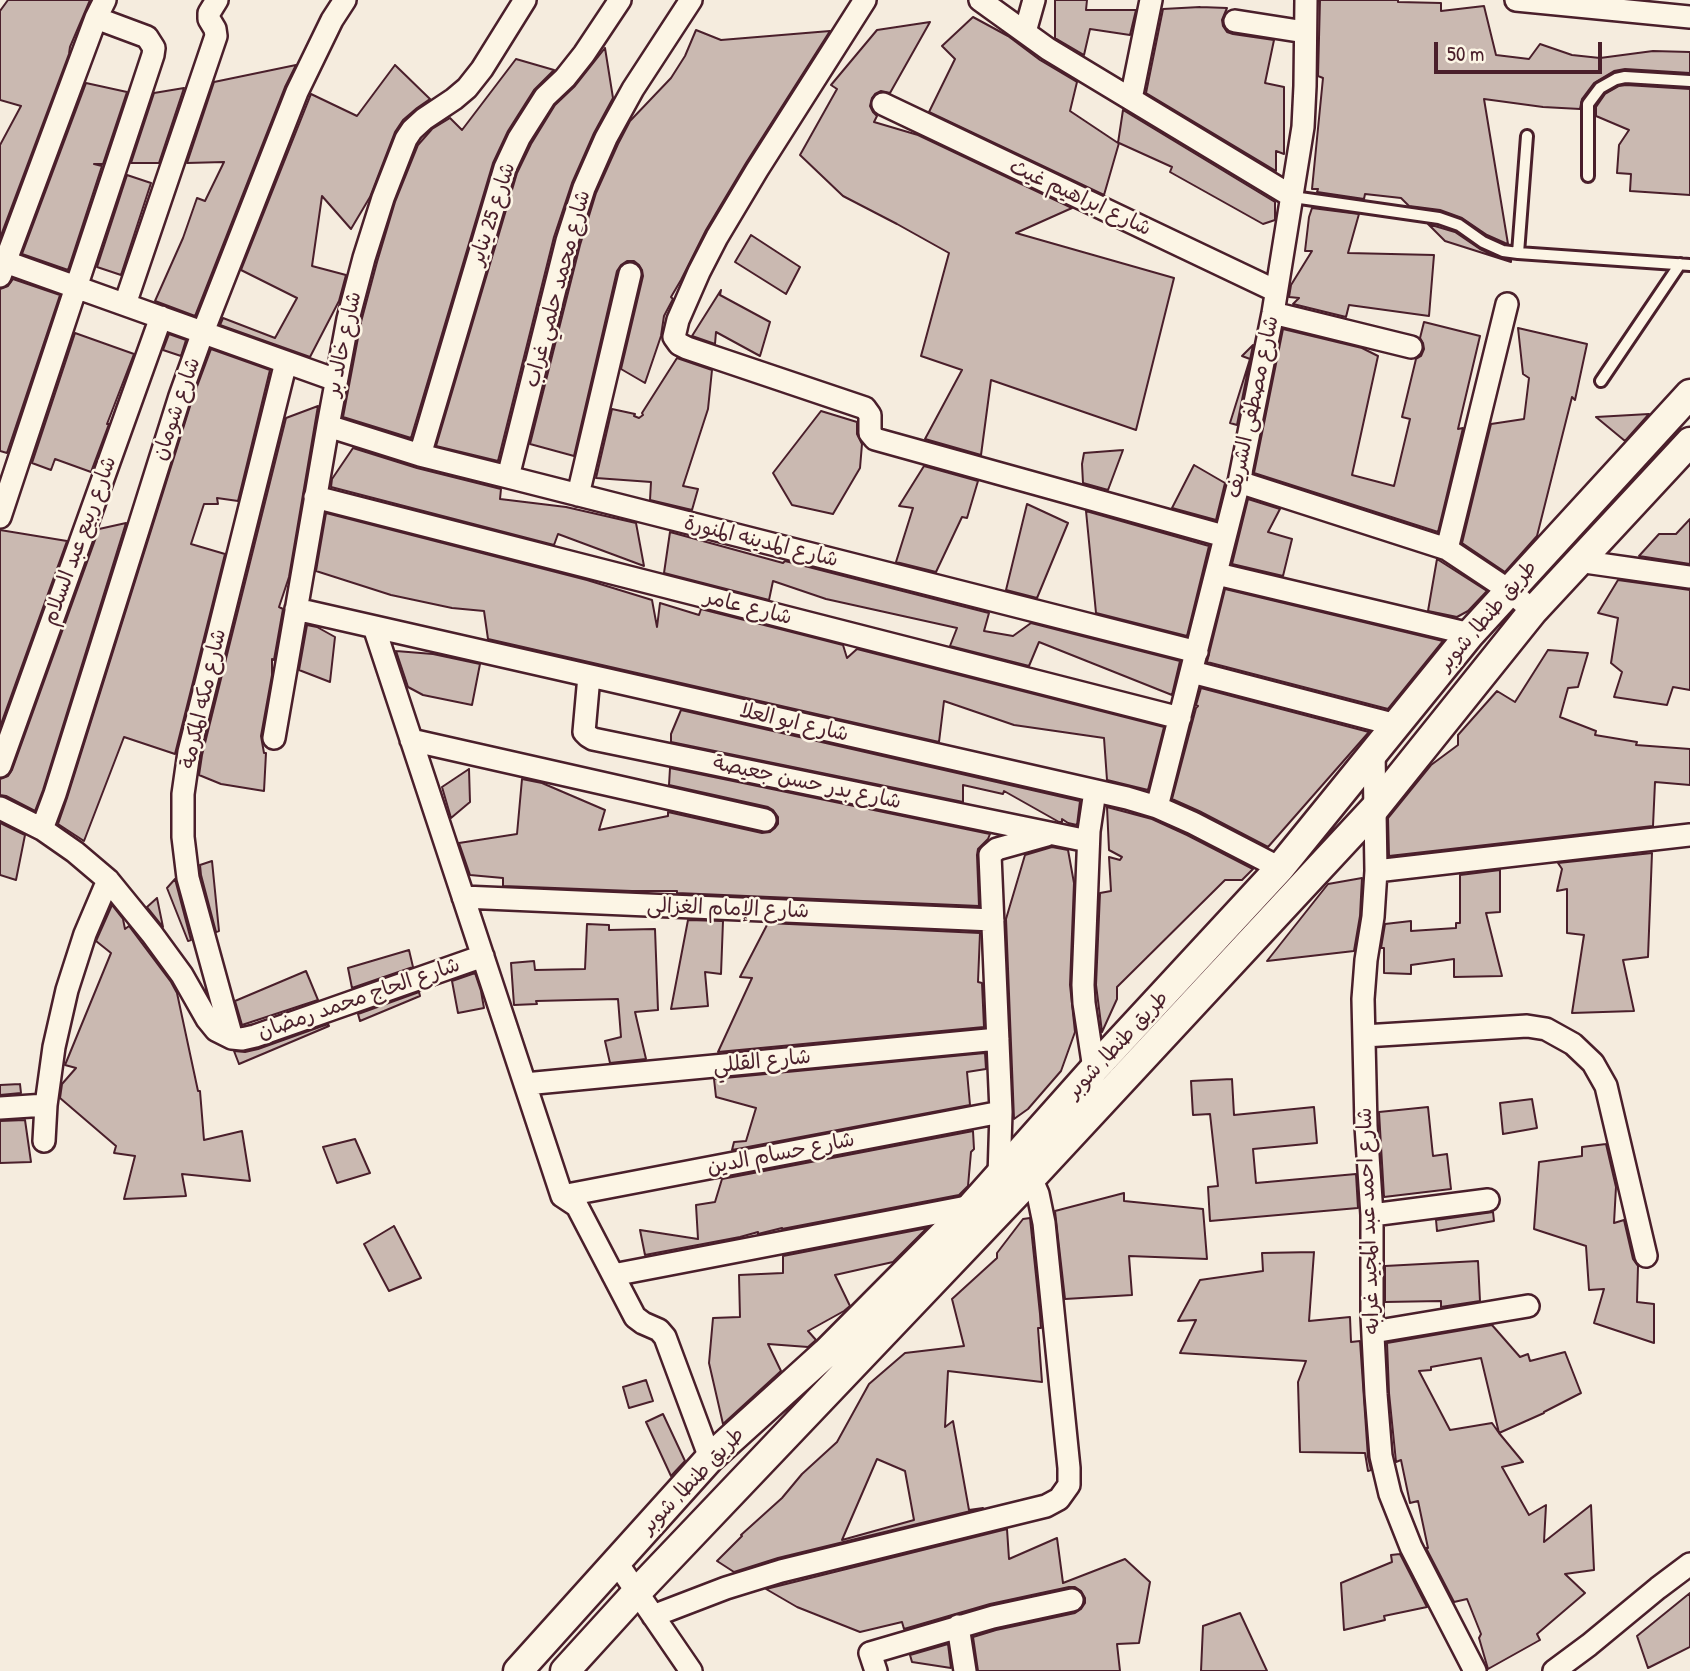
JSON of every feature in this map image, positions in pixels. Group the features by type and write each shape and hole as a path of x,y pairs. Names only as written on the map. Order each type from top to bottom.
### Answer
{"street":[{"path":"125,304 216,36 209,13 217,0"},
{"name":"شارع شومان","path":"42,830 203,332 297,92 332,20 345,0"},
{"name":"شارع خالد بر","path":"274,738 348,319 383,198 412,130 424,118 467,88 525,0"},
{"name":"شارع 25 يناير","path":"420,455 505,168 519,138 545,97 584,54 620,0"},
{"name":"شارع محمد حلمي غراب","path":"508,477 567,241 584,188 606,138 633,89 691,0"},
{"path":"865,0 717,237 678,320 674,337 679,344 687,348 865,408 870,415 870,433 875,439 1224,536"},
{"path":"981,0 1048,49 1293,197"},
{"path":"1025,32 1034,0"},
{"path":"1130,99 1152,0"},
{"name":"شارع مصطفى الشريف","path":"1157,807 1239,482 1273,313 1303,127 1306,0"},
{"path":"1516,0 1690,17"},
{"path":"0,517 77,286 153,55 154,48 147,37 101,9 2,266 77,286 336,380"},
{"path":"1234,21 1305,32"},
{"name":"شارع ابراهيم غيث","path":"883,104 1276,291"},
{"path":"578,495 630,274"},
{"path":"1447,549 1507,304"},
{"path":"1273,313 1411,347"},
{"name":"شارع ربيع عبد السلام","path":"0,766 160,317"},
{"name":"شارع مكه المكرمة","path":"232,1038 188,878 183,837 183,794 189,752 286,362"},
{"name":"طريق طنطا, شوبر","path":"518,1671 710,1458 826,1353 972,1206 1015,1172 1094,1069 1280,868 1470,634 1690,394"},
{"name":"شارع المدينه المنورة","path":"327,426 420,455 578,495 1194,662 1396,726"},
{"name":"طريق طنطا, شوبر","path":"565,1671 1015,1172 1375,808 1533,611 1578,561 1684,455"},
{"path":"1239,482 1447,549 1510,591 1533,611"},
{"name":"شارع عامر","path":"315,497 1180,718"},
{"path":"1578,561 1690,577"},
{"path":"1217,574 1470,634"},
{"name":"شارع ابو العلا","path":"296,609 1127,798 1193,822 1280,868"},
{"path":"374,627 562,1195 577,1206 635,1317 659,1330 665,1337 710,1458"},
{"name":"شارع بدر حسن جعيصة","path":"589,676 584,732 593,739 1088,841"},
{"path":"411,740 765,820"},
{"name":"شارع احمد عبد المجيد غرابه","path":"1374,752 1376,871 1363,999 1366,1126 1372,1215 1373,1332 1381,1456 1390,1494 1411,1546 1475,1671"},
{"path":"1094,1069 1083,985 1088,841 1095,791"},
{"name":"شارع الحاج محمد رمضان","path":"0,808 42,830 75,852 108,880 182,975 207,1019 216,1030 232,1038 256,1036 483,956"},
{"path":"653,1616 726,1588 781,1571 1046,1506 1059,1499 1069,1485 1042,1209 1038,1194 1015,1172 1001,1112 990,862 993,851 1052,834"},
{"path":"1376,871 1690,835"},
{"path":"44,1141 54,1047 67,990 85,934 108,880"},
{"name":"شارع الإمام الغزالى","path":"463,897 993,920"},
{"path":"1364,1036 1527,1026 1546,1029 1573,1044 1593,1063 1606,1086 1646,1256"},
{"name":"شارع القللي","path":"525,1084 998,1039"},
{"path":"0,1108 46,1105"},
{"name":"شارع حسام الدين","path":"562,1195 1001,1112"},
{"path":"1372,1215 1488,1199"},
{"path":"613,1275 972,1206"},
{"path":"1373,1332 1528,1306"},
{"path":"617,1563 691,1671"},
{"path":"1554,1671 1690,1564"},
{"path":"876,1671 870,1653 958,1626 1072,1600"},
{"path":"958,1626 965,1671"}],"lane":[{"path":"1588,176 1588,104 1600,88 1625,77 1690,81"},
{"path":"1518,253 1527,136"},
{"path":"1293,197 1438,218 1459,225 1483,242 1503,251 1685,265"},
{"path":"1601,381 1685,265"}],"building":[{"path":"8,0 90,0 0,238 0,145 21,106 0,100 0,11"},
{"path":"1055,0 1087,0 1086,10 1136,10 1130,35 1090,29 1084,55 1055,38"},
{"path":"1320,0 1441,3 1441,11 1484,6 1496,55 1529,59 1540,44 1572,55 1600,58 1653,51 1690,52 1690,73 1625,69 1614,71 1594,83 1582,99 1580,109 1484,99 1508,244 1487,235 1462,218 1440,210 1409,206 1401,198 1365,194 1364,199 1312,189 1323,78 1318,76"},
{"path":"1227,8 1222,20 1227,32 1274,40 1265,83 1284,87 1284,154 1276,151 1276,171 1146,93 1163,9"},
{"path":"973,17 1008,36 1040,60 1077,82 1070,111 1118,143 1123,110 1275,202 1275,220 1263,224 1170,172 1172,167 1119,143 1104,195 929,112 955,59 942,46"},
{"path":"930,22 890,93 881,91 872,98 870,106 877,116 874,122 918,135 1072,208 1016,233 1174,278 1136,430 991,380 981,455 925,439 962,370 921,356 949,253 843,196 800,155 837,89 831,85 877,30"},
{"path":"696,30 721,40 830,31 706,230 671,297 673,299 664,316 661,336 645,383 621,369 643,276 639,265 634,261 627,261 617,271 574,456 530,444 580,245 596,193 630,121 671,78 685,56"},
{"path":"605,48 613,98 572,183 554,237 498,461 436,446 517,173 555,105 575,86"},
{"path":"516,59 554,70 534,90 508,131 493,163 411,438 343,417 361,322 377,262 395,202 418,145 432,129 450,118 462,130"},
{"path":"296,65 195,316 155,301 183,238 197,198 205,201 224,162 187,163 214,82"},
{"path":"395,65 430,99 403,120 395,132 370,197 351,229 322,196 312,266 346,275 339,301 310,357 220,325 223,318 275,338 297,298 241,270 311,94 357,116"},
{"path":"86,83 127,92 103,164 94,164 102,166 68,270 22,254"},
{"path":"1626,85 1690,89 1690,195 1630,191 1631,174 1617,173 1619,145 1629,130 1596,116 1596,107 1605,94"},
{"path":"184,88 159,163 131,163 154,93"},
{"path":"127,175 151,183 121,275 97,267"},
{"path":"1312,208 1359,214 1348,253 1434,255 1429,316 1349,305 1346,317 1293,304 1299,298 1289,297 1291,285 1312,251 1305,251"},
{"path":"1428,224 1455,232 1480,249 1511,262 1445,241"},
{"path":"751,235 800,267 786,294 735,262"},
{"path":"13,279 60,295 7,453 0,451 0,289 8,286"},
{"path":"721,290 720,295 770,322 760,356 716,332 715,344 692,336"},
{"path":"1424,322 1480,336 1458,429 1463,428 1438,532 1254,473 1283,329 1362,348 1378,356 1352,475 1394,486 1410,419 1402,417 1416,359 1424,349 1420,338"},
{"path":"1518,328 1587,344 1575,400 1572,397 1537,536 1505,572 1462,543 1491,424 1524,419 1529,378 1523,374"},
{"path":"75,333 134,354 91,472 55,459 51,470 32,463"},
{"path":"169,334 186,340 181,356 163,350"},
{"path":"1253,345 1237,425 1230,423 1250,359 1242,356"},
{"path":"211,349 270,370 238,501 217,498 218,504 204,504 191,544 225,554 175,754 124,737 84,841 58,824 192,400"},
{"path":"677,358 712,370 708,409 683,486 698,489 692,510 650,500 651,482 596,478 612,409 635,414 634,416 639,418 643,415"},
{"path":"318,406 289,577 279,607 283,609 274,660 272,659 272,675 261,736 266,753 264,791 221,784 199,775 202,755 286,418"},
{"path":"821,411 857,422 857,434 862,444 860,468 833,514 792,505 773,473"},
{"path":"1649,414 1625,441 1596,417"},
{"path":"353,448 417,468 501,489 500,499 566,507 636,523 644,566 558,534 554,545 331,487 332,479"},
{"path":"1123,450 1108,490 1083,483 1084,453"},
{"path":"1194,465 1225,483 1216,520 1172,508"},
{"path":"924,466 978,481 967,518 962,517 936,572 896,562 913,508 899,506"},
{"path":"1248,499 1280,509 1268,532 1292,539 1283,576 1232,564"},
{"path":"1027,504 1068,523 1037,598 1006,590"},
{"path":"1086,511 1209,546 1187,636 1096,613"},
{"path":"326,513 587,580 652,600 657,627 660,603 699,615 701,609 843,645 847,658 857,649 1164,727 1148,790 1107,780 1104,738 1014,725 944,701 939,742 488,639 484,611 452,608 391,595 316,571"},
{"path":"1690,519 1690,564 1639,556 1659,534 1676,534"},
{"path":"126,523 35,811 0,795 0,779 8,776 12,770 99,529"},
{"path":"0,530 67,541 0,727"},
{"path":"670,532 783,563 785,561 989,613 984,631 1013,636 1031,623 1180,661 1172,695 1039,642 1029,666 950,646 957,628 826,599 773,581 769,600 664,573"},
{"path":"1437,559 1487,591 1468,611 1457,617 1428,611"},
{"path":"1618,580 1690,590 1690,690 1673,687 1667,705 1614,697 1622,672 1611,663 1618,618 1598,613"},
{"path":"1225,589 1443,641 1388,709 1207,662"},
{"path":"307,625 317,627 335,637 330,682 299,670"},
{"path":"1548,650 1588,653 1578,687 1568,688 1560,717 1596,731 1595,735 1637,742 1636,745 1690,749 1690,785 1655,782 1653,826 1389,856 1388,818 1431,765 1458,745 1458,735 1497,691 1515,702"},
{"path":"396,651 433,654 480,664 472,705 423,695 408,687"},
{"path":"1201,688 1369,732 1268,847 1172,799"},
{"path":"681,710 1080,801 1077,825 1062,819 1062,822 1059,822 1004,791 1003,794 963,785 963,802 671,742 671,734"},
{"path":"670,768 990,834 978,849 977,855 979,906 677,891 503,886 503,878 470,875 459,843 517,834 522,779 542,783 605,810 599,830 668,816 668,812 762,833 770,832 778,824 778,817 768,807 669,785"},
{"path":"469,769 470,802 451,818 442,787"},
{"path":"1107,807 1152,819 1253,869 1242,880 1225,880 1117,987 1117,999 1102,1032 1096,985 1100,893 1111,891 1109,857 1120,860 1122,857 1109,850"},
{"path":"0,823 25,835 16,880 0,875"},
{"path":"1052,847 1068,850 1074,883 1070,985 1075,1032 1061,1071 1028,1109 1014,1119 1006,919 1025,855"},
{"path":"1652,853 1648,957 1623,960 1634,1011 1572,1013 1584,935 1567,933 1567,889 1557,891 1562,869 1558,863"},
{"path":"212,861 219,931 216,932 200,865"},
{"path":"1500,870 1500,912 1486,913 1502,976 1454,977 1454,959 1411,965 1411,974 1384,973 1384,948 1381,948 1385,924 1411,921 1411,931 1456,928 1456,923 1460,923 1460,875"},
{"path":"1362,878 1360,916 1354,951 1267,961 1328,884"},
{"path":"175,879 191,940 188,941 167,888"},
{"path":"157,898 163,927 147,907"},
{"path":"112,905 123,919 125,929 129,926 177,993 200,1091 204,1140 242,1131 250,1181 182,1174 186,1196 124,1199 135,1156 114,1153 116,1146 60,1098 62,1084 76,1068 65,1065 111,953 96,941"},
{"path":"688,920 723,921 721,974 705,972 708,1006 671,1009"},
{"path":"768,923 980,933 978,982 982,983 984,1027 718,1052 752,978 740,977"},
{"path":"587,924 609,925 609,930 655,929 658,1010 635,1012 646,1059 610,1063 605,1041 621,1037 618,999 536,1001 537,1004 514,1005 511,963 534,961 535,970 585,969"},
{"path":"409,950 413,967 352,988 348,968"},
{"path":"306,971 318,1000 242,1025 235,1001"},
{"path":"475,973 484,1008 458,1013 452,981"},
{"path":"419,992 420,996 360,1021 358,1014"},
{"path":"328,1024 329,1026 239,1064 234,1051 258,1049"},
{"path":"985,1053 986,1069 967,1072 970,1105 732,1150 734,1142 746,1141 756,1108 716,1097 714,1079"},
{"path":"1232,1079 1234,1115 1314,1107 1317,1143 1253,1149 1256,1183 1356,1174 1358,1208 1210,1221 1208,1187 1218,1186 1210,1114 1193,1115 1191,1081"},
{"path":"20,1084 21,1093 0,1095 0,1085"},
{"path":"1532,1099 1537,1128 1503,1134 1500,1103"},
{"path":"1428,1107 1433,1156 1447,1154 1451,1189 1384,1197 1379,1112"},
{"path":"25,1120 31,1162 0,1163 0,1121"},
{"path":"973,1131 974,1149 971,1152 968,1186 959,1195 645,1255 640,1230 698,1239 696,1205 715,1202 722,1179"},
{"path":"355,1139 370,1173 337,1183 323,1147"},
{"path":"1606,1144 1616,1187 1614,1223 1624,1220 1633,1259 1638,1266 1637,1302 1654,1304 1654,1343 1594,1323 1604,1289 1589,1290 1586,1246 1534,1229 1539,1162 1582,1156 1582,1147"},
{"path":"1124,1193 1124,1201 1203,1209 1207,1259 1129,1256 1132,1295 1065,1299 1055,1211"},
{"path":"1493,1212 1494,1221 1437,1231 1436,1220"},
{"path":"1030,1218 1040,1314 1041,1328 1038,1328 1042,1382 948,1371 945,1427 953,1421 969,1510 983,1508 778,1558 734,1572 717,1561 837,1442 869,1384 905,1353 964,1346 952,1299 997,1258 997,1253 1023,1219","holes":["877,1459 905,1471 914,1520 842,1540"]},
{"path":"394,1226 421,1278 389,1291 364,1244"},
{"path":"927,1228 893,1262 835,1275 850,1306 808,1331 816,1340 808,1347 768,1344 781,1371 723,1424 709,1363 713,1318 740,1317 739,1275 783,1273 783,1256"},
{"path":"1314,1252 1309,1321 1350,1317 1351,1342 1360,1341 1371,1470 1368,1471 1365,1453 1300,1452 1298,1382 1306,1361 1180,1353 1196,1320 1178,1321 1200,1280 1263,1271 1262,1253"},
{"path":"1478,1261 1480,1301 1441,1307 1441,1301 1385,1302 1385,1266"},
{"path":"1492,1325 1520,1357 1528,1354 1530,1361 1565,1352 1581,1393 1499,1433 1523,1462 1502,1467 1529,1515 1546,1505 1544,1542 1591,1505 1594,1570 1565,1574 1585,1593 1537,1634 1540,1640 1488,1669 1479,1638 1481,1634 1467,1599 1454,1602 1426,1548 1418,1501 1410,1503 1401,1460 1396,1462 1387,1343","holes":["1481,1358 1499,1433 1492,1423 1450,1430 1419,1371"]},
{"path":"646,1380 653,1401 629,1408 623,1387"},
{"path":"663,1414 685,1461 671,1476 646,1422"},
{"path":"1007,1529 1009,1559 1057,1538 1063,1583 1125,1559 1150,1582 1139,1643 1117,1644 1120,1671 978,1671 973,1637 1075,1613 1085,1603 1085,1598 1075,1587 990,1604 904,1629 902,1622 860,1632 797,1607 766,1589"},
{"path":"1400,1554 1427,1607 1384,1616 1385,1620 1344,1630 1341,1583 1392,1562 1391,1555"},
{"path":"1690,1593 1690,1647 1648,1668 1637,1636"},
{"path":"1240,1613 1267,1671 1201,1671 1203,1626"},
{"path":"948,1644 951,1668 912,1662 910,1655"}]}
